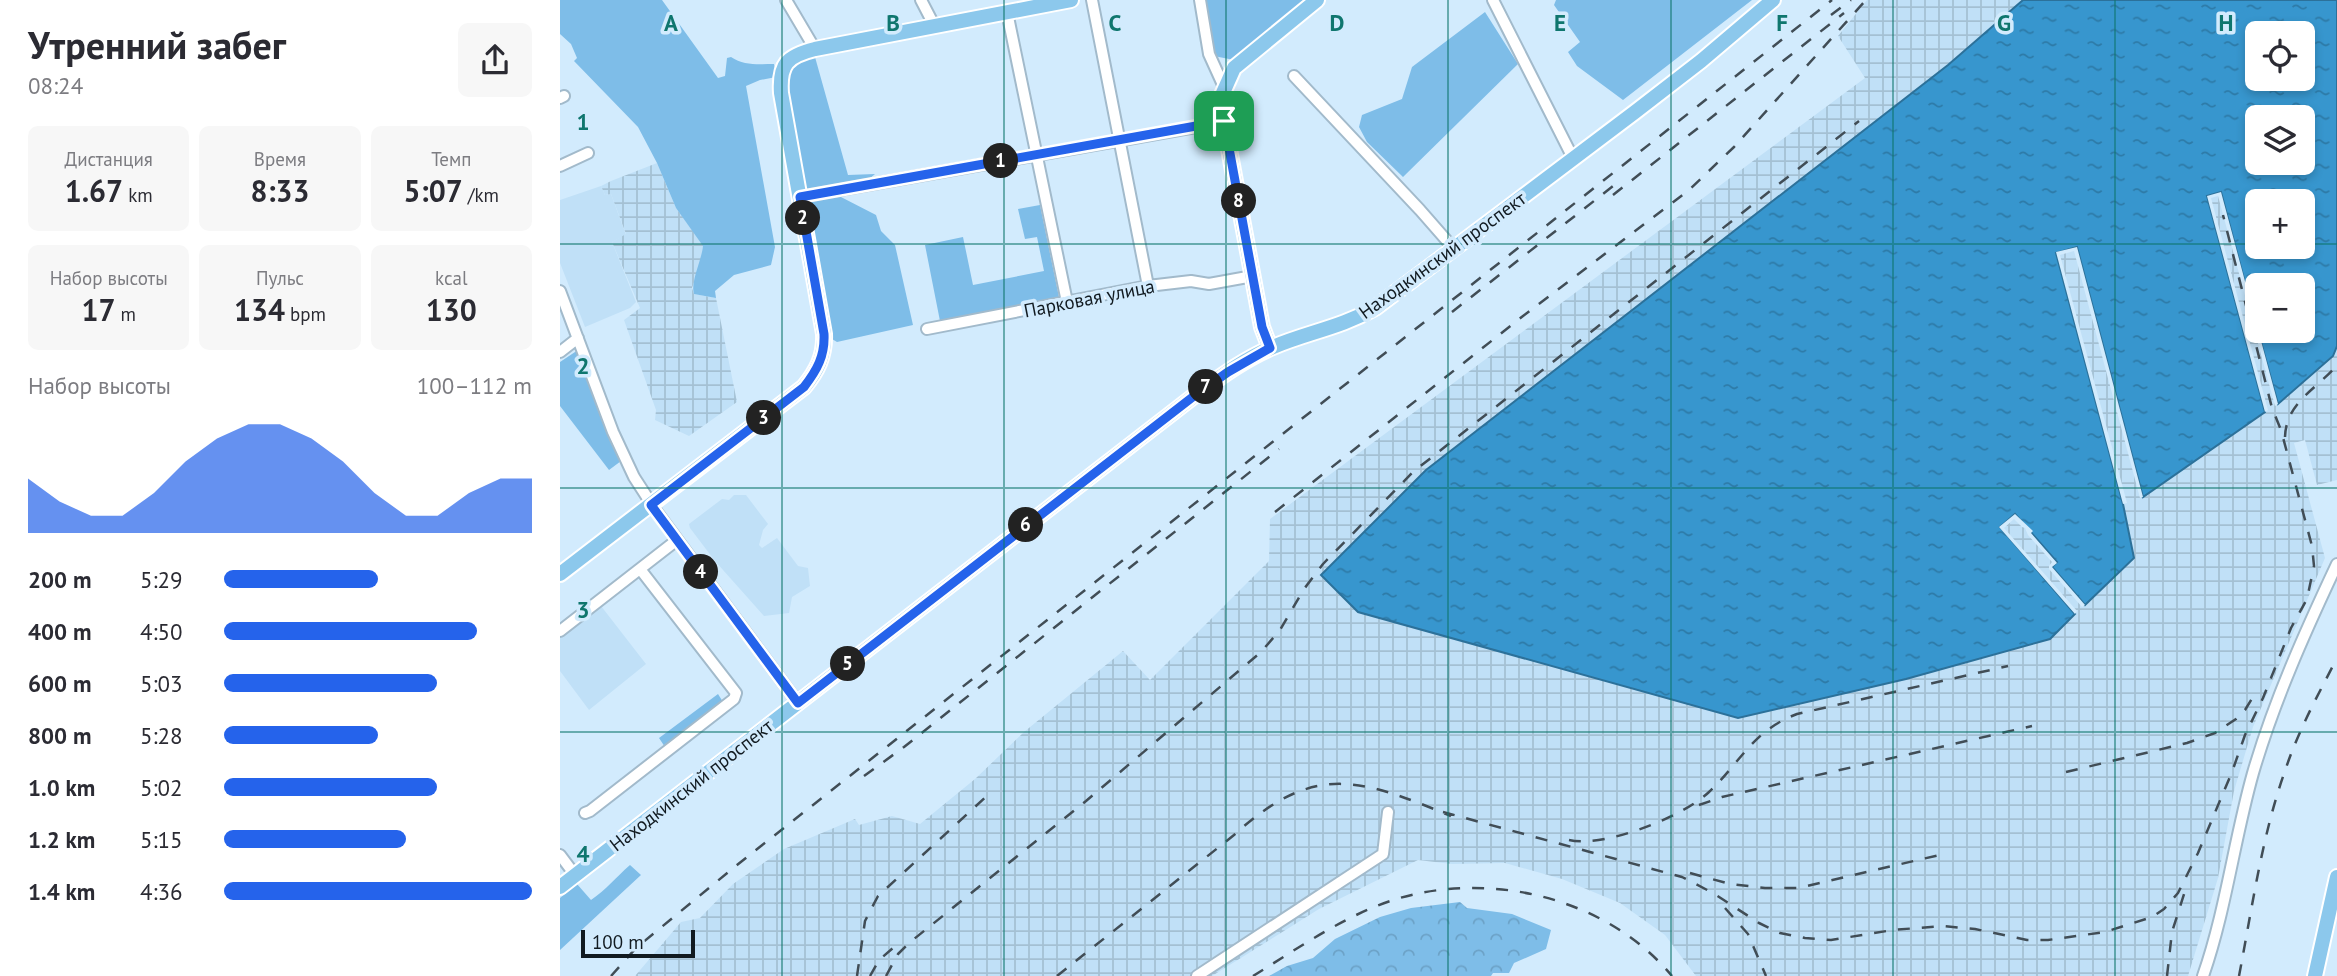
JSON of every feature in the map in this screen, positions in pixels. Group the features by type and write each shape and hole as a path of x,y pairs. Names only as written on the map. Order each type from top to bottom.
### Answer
{"main road":[{"path":"560,574 804,387 815,373 824,351 824,334 803,197 780,80 782,70 791,58 815,49 1007,12 1033,3 1071,0"},
{"path":"1270,348 1262,327 1224,121 1224,87 1234,68 1244,58 1317,0"},
{"name":"Находкинский проспект","path":"560,887 1194,396 1228,372 1270,348 1325,331 1361,316 1455,250 1701,61 1773,0"},
{"path":"2315,976 2337,877"}],"street":[{"path":"786,0 815,49"},
{"path":"921,0 934,25"},
{"path":"1092,0 1148,286"},
{"path":"1200,0 1209,54 1224,87"},
{"path":"1493,0 1573,158"},
{"path":"1007,12 1067,302"},
{"path":"1294,76 1455,250"},
{"path":"803,197 1224,121"},
{"path":"560,166 588,153"},
{"name":"Парковая улица","path":"927,330 1148,286 1191,281 1209,284 1252,276"},
{"path":"561,296 626,464 651,505 798,703"},
{"path":"560,352 578,338"},
{"path":"560,631 677,540"},
{"path":"2203,976 2219,925 2246,799 2265,736 2287,677 2337,564"},
{"path":"585,813 734,699 736,693 640,569"},
{"path":"1197,976 1383,855 1388,812"},
{"path":"560,855 575,875"}],"shaded area":[{"path":"1867,0 2023,0 1948,65 1999,527 2056,252 2221,192 2245,281 2245,343 2262,343 2278,403 2333,356 2337,346 2337,480 2317,485 2305,440 2294,443 2325,558 2253,727 2234,791 2218,878 2188,976 1696,976 1665,935 1620,903 1562,879 1505,863 1452,864 1418,860 1319,909 1212,976 635,976 681,922 700,918 733,884 784,849 855,819 859,825 892,816 920,824 975,779 1024,732 1123,651 1150,680 1269,561 1270,519 1865,78 1838,36"},
{"path":"657,163 676,208 704,246 692,288 694,294 716,298 737,402 689,436 655,420 656,410 624,320 640,308 612,242 626,234 611,194 605,195 601,186"},
{"path":"601,186 605,195 611,194 626,235 612,242 636,302 630,308 585,327 560,263 560,200"},
{"path":"734,495 746,495 768,524 763,530 759,545 762,548 777,538 798,566 808,568 810,586 792,597 789,613 764,616 715,561 690,528 689,524 722,499 729,500"},
{"path":"601,606 646,664 589,710 560,671 560,638 579,624 578,621"}],"green space":[{"path":"560,0 662,0 718,78 725,76 727,58 731,57 746,63 774,64 776,77 746,86 775,247 771,265 734,275 715,291 716,298 694,294 703,246 676,208 638,127 574,61 577,58 571,44 560,34"},
{"path":"1204,0 1308,0 1234,60 1214,56"},
{"path":"1556,0 1752,0 1623,100 1577,66 1568,52 1580,42 1554,5"},
{"path":"1485,12 1518,64 1403,177 1367,142 1359,127 1362,115 1402,99 1412,67"},
{"path":"815,57 848,175 875,174 867,181 806,191 790,116 786,75 796,61"},
{"path":"839,196 876,215 881,231 895,245 913,325 837,342 832,339 808,202"},
{"path":"1040,205 1059,297 940,321 925,245 963,237 973,285 1044,271 1037,237 1025,239 1018,209"},
{"path":"578,350 611,443 621,461 609,470 560,406 560,362"},
{"path":"718,694 723,702 665,747 659,738"},
{"path":"630,865 641,875 560,950 560,898 577,884 591,900"},
{"path":"1460,902 1467,908 1512,914 1551,930 1546,949 1514,963 1509,973 1493,973 1491,976 1269,976 1287,966 1313,958 1335,939 1380,917 1411,908"}],"water":[{"path":"2023,0 2337,0 2337,346 2333,356 2278,404 2261,343 2315,343 2315,273 2245,273 2245,283 2221,192 2207,196 2265,412 2143,497 2077,247 2056,253 2123,504 2134,558 2085,605 2052,567 2057,562 2015,514 2000,527 2075,614 2050,639 1906,679 1738,718 1358,612 1321,575 1426,470 1948,65"}],"pier":[{"path":"2221,192 2245,281 2245,295 2218,196 2211,198 2245,324 2245,338 2207,196"},
{"path":"2077,247 2143,497 2140,498 2074,251 2060,255 2127,503 2123,504 2056,252"},
{"path":"2246,343 2250,343 2268,410 2265,412"},
{"path":"2258,343 2262,343 2278,404 2275,406"},
{"path":"2015,514 2033,531 2031,533 2057,563 2052,567 2085,605 2082,607 2049,569 2052,562 2025,528 2014,519 2004,528 2077,611 2075,614 1999,527"}],"railway":[{"path":"611,976 636,948 737,865 1832,0"},
{"path":"1831,15 1851,0"},
{"path":"1275,512 1523,316 1689,190 1734,147 1866,0"},
{"path":"1613,195 1844,13"},
{"path":"886,976 898,954 909,943 1086,801 1261,652 1280,630 1304,589 1323,564 1413,472 1859,121"},
{"path":"1452,312 1617,183"},
{"path":"1443,812 1682,877 1713,893 1759,923 1780,933 1805,938 1831,940 1893,930 1942,926 1975,929 2027,940 2048,940 2105,932 2152,917 2164,909 2178,893 2198,853 2245,735 2291,628 2307,599 2314,566 2312,546 2281,430 2272,408 2223,215"},
{"path":"2285,437 2291,414 2297,405 2337,365"},
{"path":"864,776 1279,449"},
{"path":"2239,976 2258,872 2277,795 2302,727 2337,658"},
{"path":"1569,840 1584,841 1622,835 1681,811 1709,792 1758,738 1797,714 2008,666"},
{"path":"2066,772 2187,743 2215,733 2236,719 2256,692"},
{"path":"1699,805 1722,797 2032,726"},
{"path":"1057,976 1263,812 1289,796 1314,787 1338,784 1363,786 1451,816"},
{"path":"857,976 865,921 878,896 989,794"},
{"path":"1690,873 1730,884 1798,888 1948,853"},
{"path":"1253,976 1327,930 1374,907 1412,895 1452,889 1493,889 1534,895 1573,906 1610,924 1643,947 1672,976"},
{"path":"2167,976 2172,932 2185,891"},
{"path":"1725,908 1748,934 1766,976"},
{"path":"870,976 879,960 900,942"}],"route":[{"path":"1224,121 1262,327 1270,348 1228,372 1194,396 798,703 651,505 804,387 820,363 824,351 824,334 800,197 1224,121"}]}
